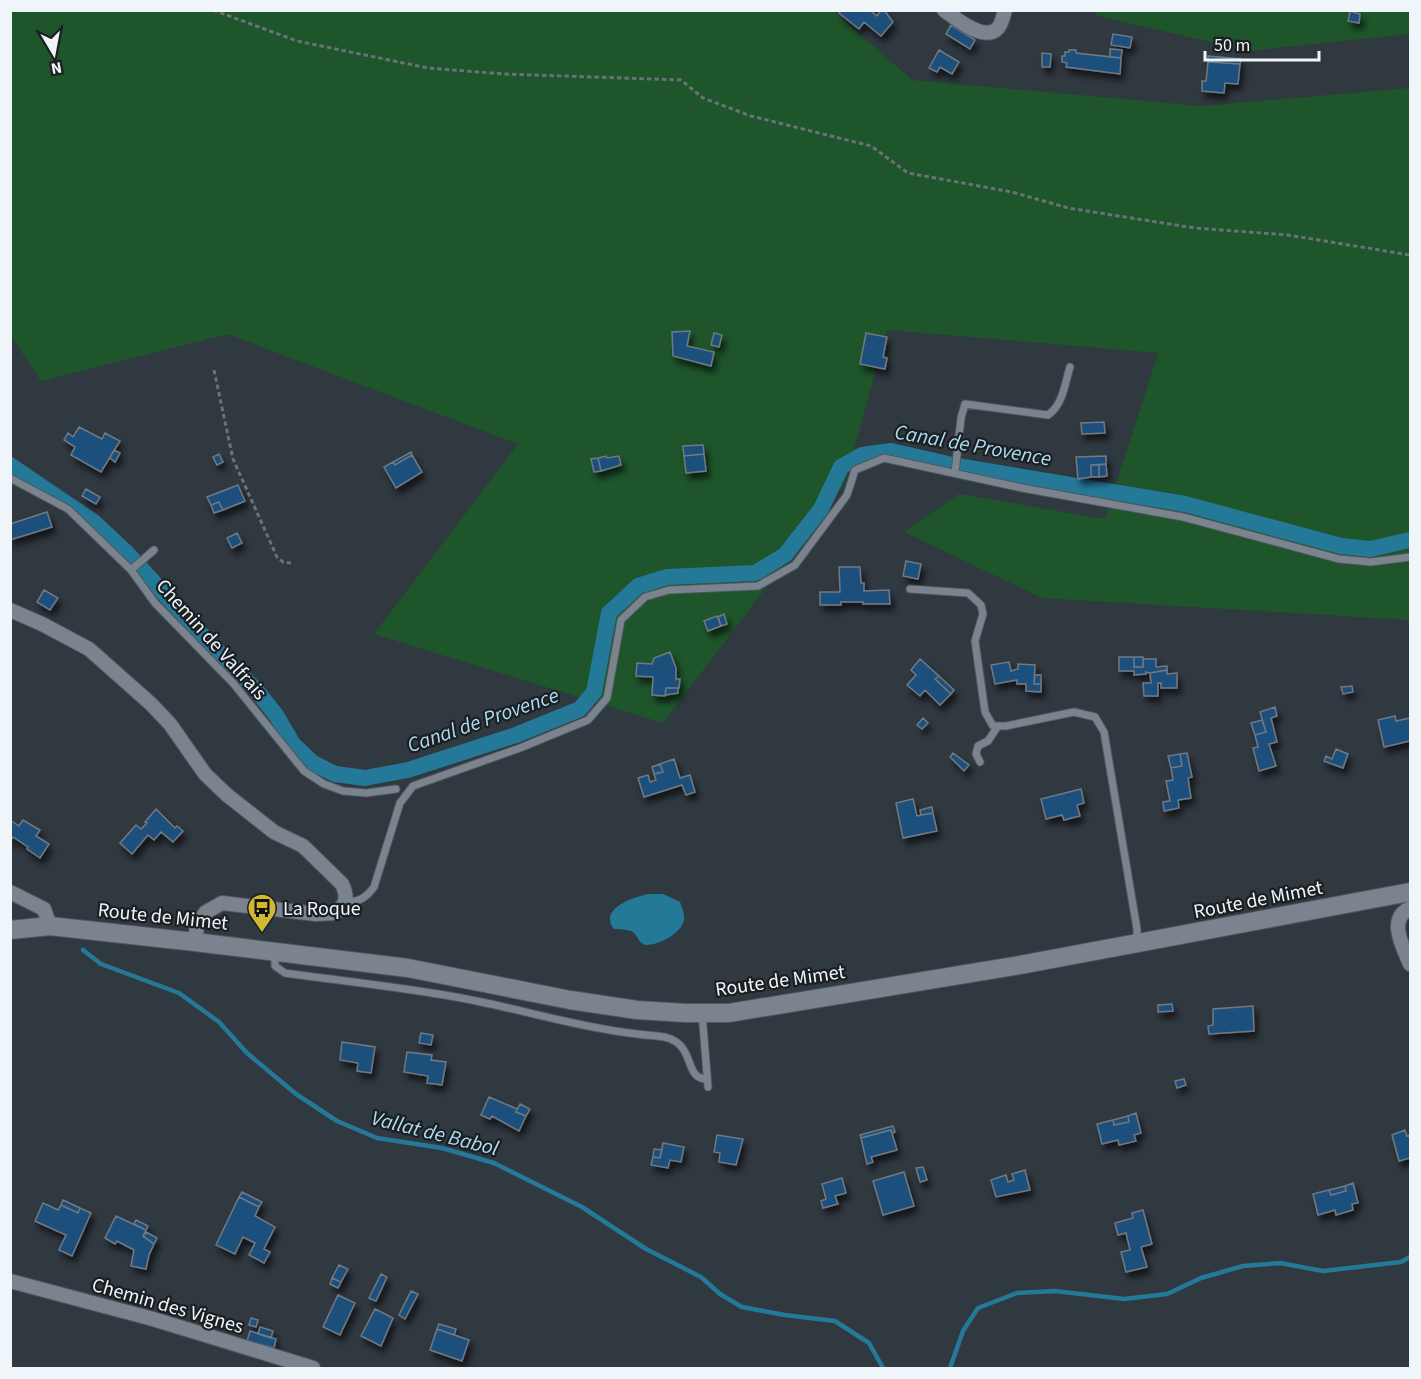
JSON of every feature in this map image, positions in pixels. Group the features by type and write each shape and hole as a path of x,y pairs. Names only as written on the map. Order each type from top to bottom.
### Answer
{"main road":[{"name":"Route de Mimet","path":"10,930 50,926 195,942 408,968 570,1000 638,1010 729,1013 1138,944 1410,892"}],"street":[{"path":"944,10 969,28 986,33 996,31 1005,10"},
{"path":"10,610 89,648 170,724 206,774 227,795 274,832 303,846 342,884 346,896 345,902 334,914 222,903 206,912 200,920 195,942"},
{"path":"10,892 44,909 50,926"},
{"path":"1410,908 1398,919 1398,928 1400,940 1410,964"},
{"name":"Chemin des Vignes","path":"10,1281 153,1319 313,1368"}],"lane":[{"path":"955,473 961,418 965,404 1048,415 1055,410 1062,395 1070,367"},
{"path":"345,902 357,902 367,896 374,887 400,803 413,786 520,748 588,720 607,698 621,620 645,597 669,590 759,586 795,565 847,495 855,470 884,458 1023,489 1183,517 1339,559 1371,562 1410,557"},
{"name":"Chemin de Valfrais","path":"10,478 68,509 132,569 155,603 233,683 304,771 324,784 343,790 366,793 396,789"},
{"path":"132,569 154,550"},
{"path":"910,589 968,593 981,605 983,614 975,641 985,712 993,726 1074,712 1095,717 1104,732 1138,944"},
{"path":"980,762 976,754 978,746 988,741 998,726"},
{"path":"275,952 275,966 285,973 458,997 558,1020 669,1038 677,1041 683,1047 693,1072 707,1083 702,1013"}],"path":[{"path":"213,10 297,41 428,68 504,74 681,80 703,98 751,116 871,146 908,172 1012,192 1068,208 1195,228 1288,235 1410,255"},
{"path":"214,370 232,459 277,558 291,563"}],"green space":[{"path":"10,11 833,11 912,80 1202,106 1410,88 1410,620 1042,598 904,532 959,494 1105,519 1158,353 887,330 844,485 663,723 374,634 518,444 227,334 41,381 11,336"},
{"path":"1094,11 1410,11 1410,34 1249,51 1098,16"}],"water":[{"path":"648,894 663,894 680,902 684,918 679,930 674,934 663,941 646,945 633,932 614,929 610,922 614,909 627,901"}],"building":[{"path":"840,10 874,10 872,12 877,16 881,10 884,10 893,22 881,36 864,22 859,29 839,13"},
{"path":"1350,11 1360,14 1359,23 1348,21"},
{"path":"951,25 975,40 970,49 946,34"},
{"path":"1113,34 1132,37 1130,48 1111,45"},
{"path":"1110,49 1122,50 1121,58 1110,57"},
{"path":"939,50 959,62 952,74 940,67 937,72 929,68"},
{"path":"1076,50 1076,53 1121,58 1120,74 1066,67 1067,63 1062,62 1062,56 1065,56 1065,52"},
{"path":"1042,53 1051,54 1050,67 1042,67"},
{"path":"1208,56 1241,59 1240,64 1208,62"},
{"path":"1208,62 1240,64 1238,84 1225,83 1224,93 1202,91 1202,81 1206,81"},
{"path":"690,331 687,346 714,352 711,366 673,356 672,332"},
{"path":"714,333 722,335 719,347 711,345"},
{"path":"866,333 887,337 883,357 887,358 885,369 860,364"},
{"path":"1104,422 1105,433 1082,434 1081,423"},
{"path":"79,427 102,439 105,433 120,441 101,472 71,455 75,447 64,440 68,433 73,437"},
{"path":"703,445 704,454 684,456 683,446"},
{"path":"114,450 120,453 115,462 110,458"},
{"path":"411,452 412,455 395,465 393,462"},
{"path":"219,454 223,462 217,465 213,457"},
{"path":"704,454 706,471 686,473 684,456"},
{"path":"412,455 422,472 396,488 384,467 393,462 395,465"},
{"path":"606,456 607,458 619,456 621,465 601,471 598,458"},
{"path":"1106,456 1106,464 1091,465 1091,477 1078,479 1076,457"},
{"path":"598,458 601,471 594,472 591,459"},
{"path":"1106,464 1107,476 1099,477 1099,465"},
{"path":"1091,465 1099,465 1099,477 1091,477"},
{"path":"238,485 245,501 223,510 219,502 211,505 207,497"},
{"path":"86,489 100,497 96,504 82,496"},
{"path":"219,502 223,510 214,513 211,505"},
{"path":"47,512 52,527 10,540 10,524"},
{"path":"237,533 242,543 232,548 227,538"},
{"path":"906,561 921,564 918,579 903,576"},
{"path":"839,567 860,567 864,591 889,590 890,604 841,602 841,605 820,605 820,592 840,592"},
{"path":"44,590 58,598 50,610 37,602"},
{"path":"724,614 727,624 721,626 718,617"},
{"path":"717,616 721,626 708,631 704,621"},
{"path":"670,652 676,668 676,679 680,679 679,688 666,688 665,696 652,695 653,677 636,676 637,663 652,664 654,658"},
{"path":"1119,657 1134,657 1134,667 1143,667 1143,659 1156,659 1156,667 1167,666 1167,670 1134,675 1134,671 1119,671"},
{"path":"1134,657 1143,657 1143,667 1134,667"},
{"path":"920,659 939,676 935,679 951,694 940,705 925,690 920,696 907,685 916,675 911,670"},
{"path":"1009,662 1011,671 1018,669 1018,664 1035,665 1034,684 1041,684 1041,692 1026,691 1026,684 1017,684 1017,680 995,684 991,665"},
{"path":"1167,670 1167,674 1177,673 1177,688 1161,688 1161,683 1158,683 1158,696 1144,696 1143,683 1151,683 1150,673"},
{"path":"1035,675 1041,675 1041,684 1034,684"},
{"path":"939,676 954,690 951,694 935,679"},
{"path":"1352,686 1353,692 1343,694 1341,687"},
{"path":"666,688 678,688 678,693 665,695"},
{"path":"1275,707 1277,716 1271,718 1277,742 1269,744 1276,766 1259,771 1253,748 1258,747 1255,735 1266,732 1260,712"},
{"path":"1395,716 1396,721 1410,718 1410,741 1384,747 1378,720"},
{"path":"923,718 928,723 922,729 917,725"},
{"path":"1262,720 1266,732 1255,735 1251,723"},
{"path":"1336,749 1348,754 1343,768 1324,761 1326,756 1332,759"},
{"path":"953,753 969,765 964,771 950,757"},
{"path":"1187,753 1192,777 1188,778 1191,798 1178,800 1179,808 1164,811 1163,802 1170,801 1166,781 1173,780 1171,768 1182,766 1180,754"},
{"path":"1180,754 1182,766 1171,768 1168,756"},
{"path":"674,759 680,778 690,775 695,792 686,795 682,785 644,797 638,778 648,775 650,782 656,780 654,774 663,772 660,764"},
{"path":"660,764 663,772 654,774 652,767"},
{"path":"1081,789 1084,803 1077,805 1080,816 1064,820 1062,815 1046,819 1041,799"},
{"path":"913,799 917,816 933,813 937,831 903,838 896,803"},
{"path":"932,807 933,813 921,815 920,810"},
{"path":"156,809 175,828 177,826 183,831 173,842 161,832 154,840 148,835 132,854 120,843 136,825 141,829"},
{"path":"10,820 19,826 23,820 40,830 36,836 49,844 40,858 13,837 10,841"},
{"path":"1172,1004 1173,1011 1158,1012 1158,1005"},
{"path":"1253,1006 1254,1031 1209,1034 1208,1026 1213,1025 1213,1009"},
{"path":"421,1033 433,1035 431,1045 419,1043"},
{"path":"342,1042 375,1047 371,1073 357,1071 358,1063 340,1060"},
{"path":"407,1052 432,1055 431,1060 446,1062 442,1085 427,1083 428,1076 404,1072"},
{"path":"1184,1079 1186,1085 1177,1088 1175,1081"},
{"path":"489,1097 517,1109 516,1112 526,1116 519,1131 492,1116 490,1119 481,1115"},
{"path":"520,1104 530,1109 526,1116 516,1112"},
{"path":"1136,1113 1141,1133 1134,1135 1136,1141 1119,1145 1118,1140 1102,1144 1097,1124 1113,1120 1114,1125 1129,1122 1128,1116"},
{"path":"1128,1116 1129,1122 1114,1125 1113,1120"},
{"path":"893,1126 895,1132 892,1133 891,1130 861,1138 860,1135"},
{"path":"891,1130 897,1150 871,1157 873,1162 867,1164 861,1138"},
{"path":"1405,1130 1407,1136 1410,1135 1410,1158 1399,1161 1392,1135"},
{"path":"717,1135 743,1139 736,1165 719,1162 720,1153 714,1152"},
{"path":"663,1143 684,1147 681,1162 670,1160 668,1168 651,1165 653,1157 660,1158"},
{"path":"654,1149 662,1150 660,1158 653,1157"},
{"path":"923,1167 927,1180 920,1182 916,1168"},
{"path":"1025,1170 1030,1190 996,1197 991,1180 1006,1175 1008,1182 1014,1180 1012,1174"},
{"path":"904,1172 914,1206 883,1215 873,1181"},
{"path":"842,1178 846,1193 835,1196 838,1204 823,1208 821,1201 826,1199 822,1184"},
{"path":"1353,1183 1358,1203 1352,1204 1353,1210 1336,1215 1335,1210 1318,1215 1313,1194 1329,1190 1331,1195 1346,1191 1345,1186"},
{"path":"1345,1186 1346,1191 1331,1195 1329,1190"},
{"path":"242,1192 262,1202 259,1207 239,1197"},
{"path":"239,1197 259,1207 255,1216 275,1227 264,1249 270,1252 264,1263 249,1255 255,1243 243,1237 235,1254 216,1245"},
{"path":"63,1200 80,1208 78,1213 61,1205"},
{"path":"43,1203 58,1210 61,1205 78,1213 80,1208 91,1213 72,1256 59,1250 66,1235 35,1221"},
{"path":"1143,1210 1152,1244 1141,1247 1147,1267 1126,1272 1121,1252 1130,1250 1126,1233 1118,1235 1115,1223 1133,1218 1132,1213"},
{"path":"116,1216 146,1230 143,1236 154,1244 146,1269 131,1266 134,1250 117,1241 115,1244 105,1238"},
{"path":"136,1220 148,1226 146,1230 134,1224"},
{"path":"146,1232 157,1238 154,1244 143,1236"},
{"path":"339,1265 348,1269 341,1282 332,1278"},
{"path":"381,1274 387,1277 376,1301 369,1298"},
{"path":"332,1278 341,1282 338,1288 330,1284"},
{"path":"411,1291 418,1294 405,1319 399,1315"},
{"path":"338,1295 355,1303 340,1335 323,1327"},
{"path":"375,1309 393,1318 381,1346 361,1336"},
{"path":"251,1318 258,1320 256,1327 249,1325"},
{"path":"439,1324 456,1329 454,1335 437,1329"},
{"path":"260,1327 273,1331 271,1338 258,1334"},
{"path":"437,1329 469,1340 462,1361 430,1350"},
{"path":"250,1331 276,1339 274,1348 247,1341"}],"waterway":[{"name":"Canal de Provence","path":"10,465 94,522 126,552 257,691 276,715 293,744 313,763 335,774 365,778 408,770 516,735 580,709 594,692 609,613 638,586 667,577 755,573 785,555 821,509 841,467 862,455 891,451 957,466 1185,504 1341,546 1370,549 1410,540"},
{"name":"Vallat de Babol","path":"83,950 101,964 179,993 219,1022 247,1053 296,1094 337,1121 377,1138 442,1148 494,1163 582,1207 646,1249 701,1277 720,1294 742,1307 835,1321 869,1343 883,1368"},
{"name":"Vallat de Babol","path":"950,1368 963,1331 978,1308 1017,1293 1055,1291 1124,1299 1167,1294 1201,1278 1243,1266 1280,1263 1323,1271 1401,1262 1410,1257"}],"place":[{"name":"La Roque","path":"262,934"}]}
